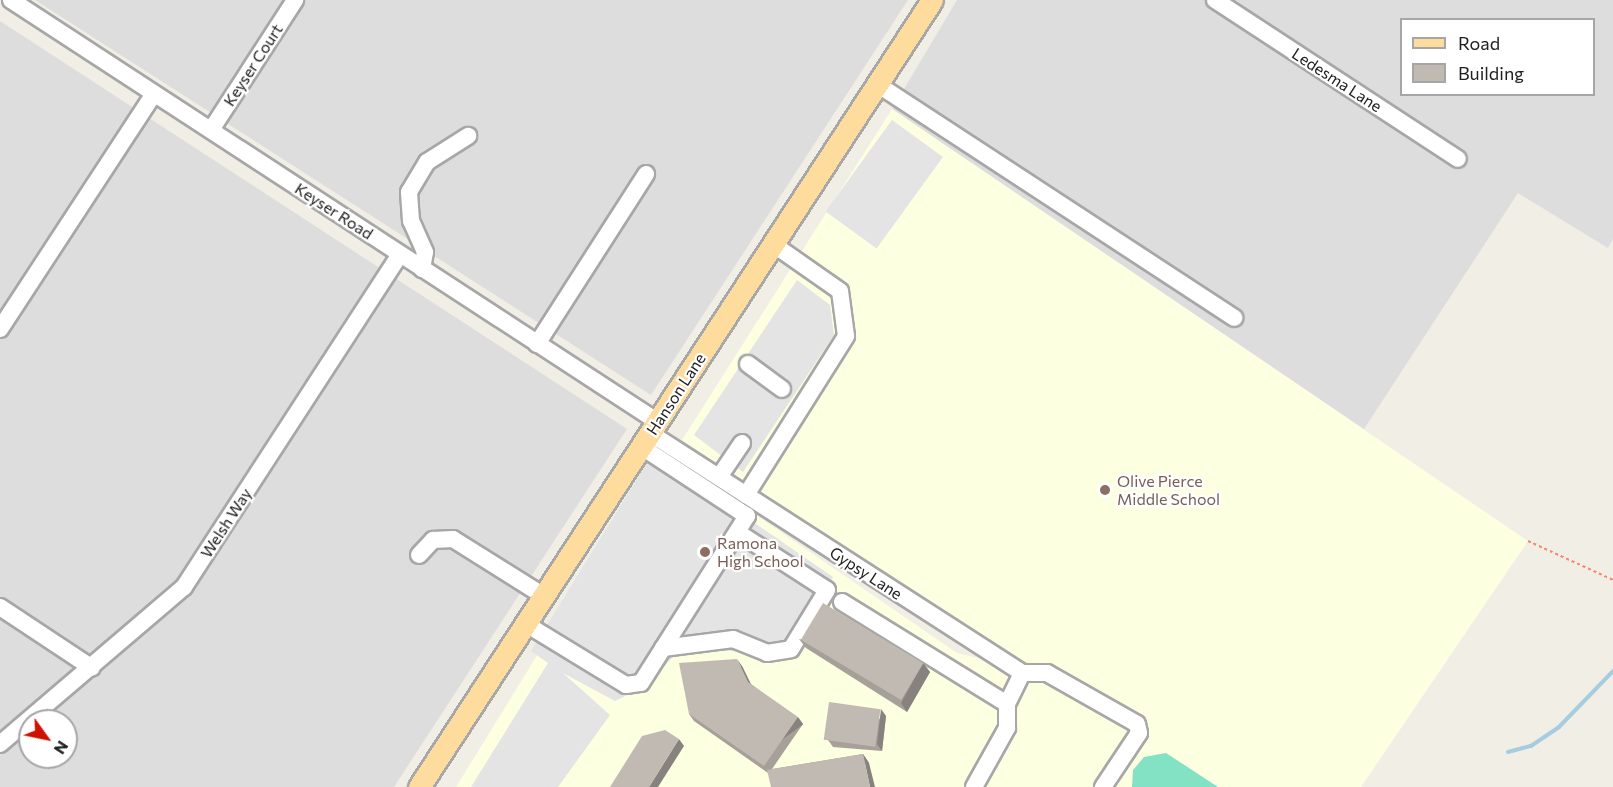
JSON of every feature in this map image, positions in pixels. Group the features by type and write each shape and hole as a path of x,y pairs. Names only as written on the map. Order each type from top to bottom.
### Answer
{"main road":[{"name":"Hanson Lane","path":"419,787 932,0"}],"street":[{"name":"Keyser Road","path":"11,0 537,344 650,434"},
{"name":"Keyser Court","path":"211,130 295,0"},
{"name":"Ledesma Lane","path":"1215,0 1458,159"},
{"path":"877,84 1234,318"},
{"path":"0,329 154,94"},
{"path":"422,269 425,252 411,221 409,192 427,162 468,136"},
{"path":"537,344 646,174"},
{"path":"746,495 846,336 840,291 773,244"},
{"name":"Welsh Way","path":"0,744 92,668 184,587 400,255"},
{"path":"748,364 782,389"},
{"path":"526,624 633,687 663,648 747,516 650,434"},
{"name":"Gypsy Lane","path":"650,434 1022,673"},
{"path":"719,477 742,443"},
{"path":"663,648 733,639 767,653 791,649 827,590 737,532"},
{"path":"419,555 434,540 453,539 544,596"},
{"path":"842,602 1006,704"},
{"path":"0,607 92,668"},
{"path":"974,787 1007,728 1006,704 1022,673 1047,673 1137,724 1140,733 1103,787"}],"path":[{"path":"1528,541 1613,580"}],"shaded area":[{"path":"35,0 908,0 651,395"},
{"path":"957,0 1613,0 1613,239 1608,248 1518,193 1364,429 892,109"},
{"path":"0,21 627,429 394,787 0,787"},
{"name":"Olive Pierce Middle School","path":"892,109 1528,541 1361,787 456,787 663,451 957,653 1000,663 935,611 682,440"},
{"path":"892,120 943,157 877,248 826,211"},
{"path":"797,280 830,305 834,335 743,472 694,435"},
{"path":"653,453 833,577 787,651 679,651 644,687 615,701 563,673 610,715 558,787 471,787 548,663 531,651"}],"green space":[{"path":"1166,753 1218,787 1132,787 1133,770 1144,757"}],"building":[{"path":"823,603 923,663 901,700 801,640"},
{"path":"737,659 748,682 798,717 764,766 689,714 679,663"},
{"path":"829,702 880,709 875,747 824,740"},
{"path":"665,730 679,739 649,787 610,787 642,736"},
{"path":"863,754 870,787 771,787 767,770"}],"waterway":[{"path":"1508,752 1531,746 1559,727 1613,671"}],"place":[{"name":"Olive Pierce Middle School","path":"1105,490"},
{"name":"Ramona High School","path":"705,552"}]}
